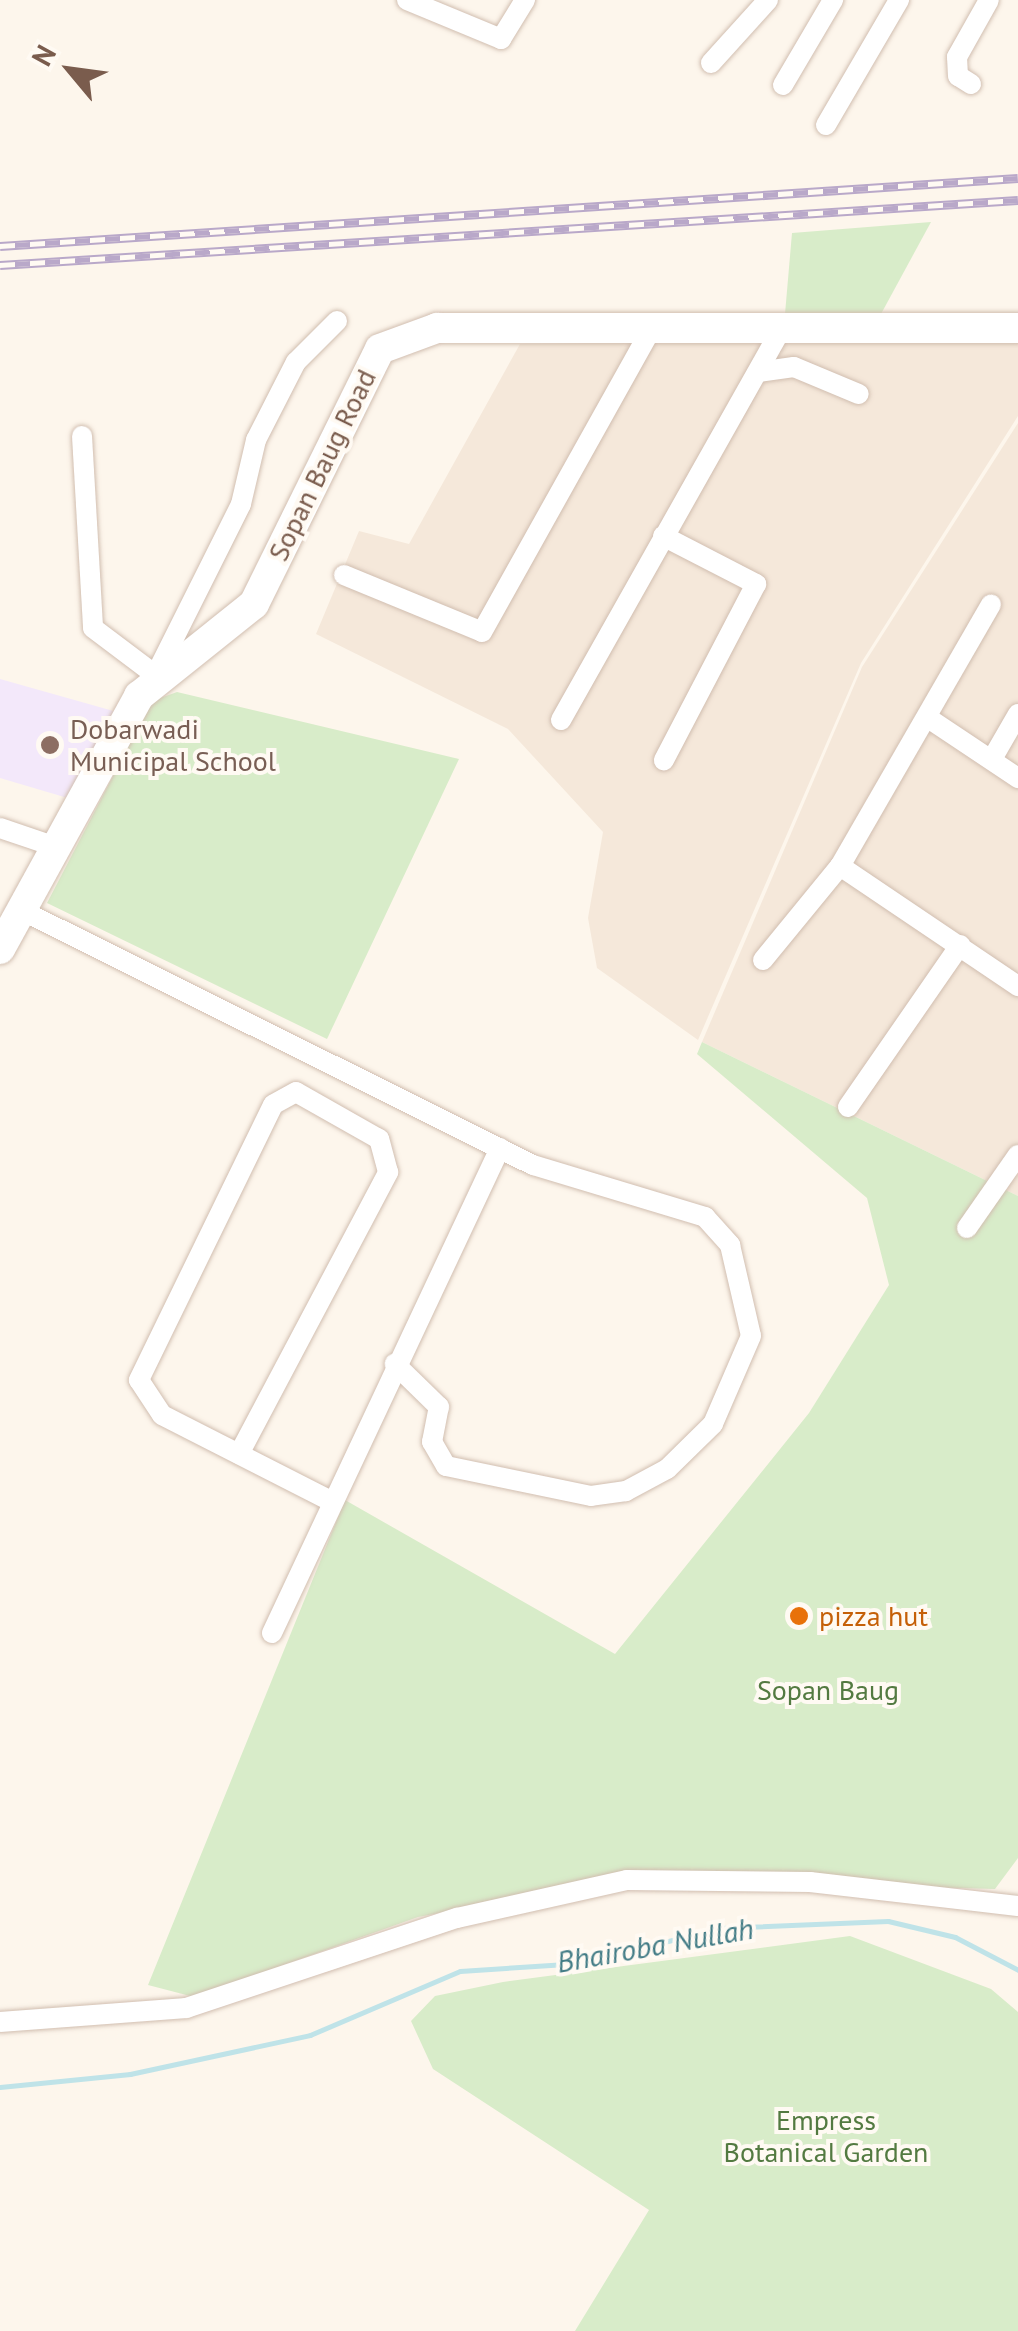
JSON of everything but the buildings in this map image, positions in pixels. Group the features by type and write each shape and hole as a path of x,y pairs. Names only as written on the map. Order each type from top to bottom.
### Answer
{"street":[{"path":"410,1 500,39 525,0"},
{"path":"710,63 768,0"},
{"path":"784,85 833,0"},
{"path":"826,126 898,0"},
{"path":"971,84 958,76 957,57 990,0"},
{"path":"82,436 93,628 153,679 241,504 256,440 296,362 338,321"},
{"path":"560,720 782,327"},
{"name":"Sopan Baug Road","path":"0,950 153,679 254,604 380,350 437,328 1018,328"},
{"path":"344,576 482,632 652,330"},
{"path":"758,372 794,366 859,394"},
{"path":"664,536 756,584 664,760"},
{"path":"763,960 840,866 931,720 991,604"},
{"path":"992,759 1018,714"},
{"path":"931,720 1018,778"},
{"path":"0,828 56,848"},
{"path":"840,866 1018,986"},
{"path":"23,911 500,1148 560,1174 667,1199 705,1216 730,1245 752,1336 713,1424 667,1469 626,1491 538,1491 446,1466 432,1442 440,1407 396,1364"},
{"path":"848,1107 960,945"},
{"path":"337,1112 356,1078"},
{"path":"239,1454 388,1172 379,1139 296,1092 273,1105 142,1363 144,1398 162,1415 331,1501"},
{"path":"272,1633 500,1148"},
{"path":"967,1228 1018,1155"},
{"path":"0,2022 186,2008 457,1918 627,1880 810,1882 1018,1906"}],"shaded area":[{"path":"1018,337 1018,416 861,663 698,1040 597,968 588,918 603,832 508,729 316,634 359,531 409,544 520,344"},
{"path":"1018,423 1018,1196 702,1042 862,667"},
{"name":"Dobarwadi Municipal School","path":"0,679 117,712 71,799 0,778"}],"green space":[{"path":"931,222 881,314 785,314 792,233"},
{"path":"177,692 459,759 327,1039 47,903 152,701"},
{"name":"Sopan Baug","path":"702,1042 1018,1196 1018,1858 995,1889 618,1879 418,1917 194,1997 148,1985 345,1500 615,1654 809,1413 889,1285 867,1198 697,1054"},
{"name":"Empress Botanical Garden","path":"850,1936 991,1989 1018,2012 1018,2331 575,2331 649,2210 433,2069 411,2021 435,1996 503,1982"}],"waterway":[{"name":"Bhairoba Nullah","path":"0,2087 130,2074 310,2035 460,1971 582,1963 719,1928 888,1921 955,1937 1018,1970"}],"railway":[{"path":"0,246 1018,178"},
{"path":"0,265 1018,200"}],"place":[{"name":"Dobarwadi Municipal School","path":"50,745"},
{"name":"pizza hut","path":"799,1616"}]}
